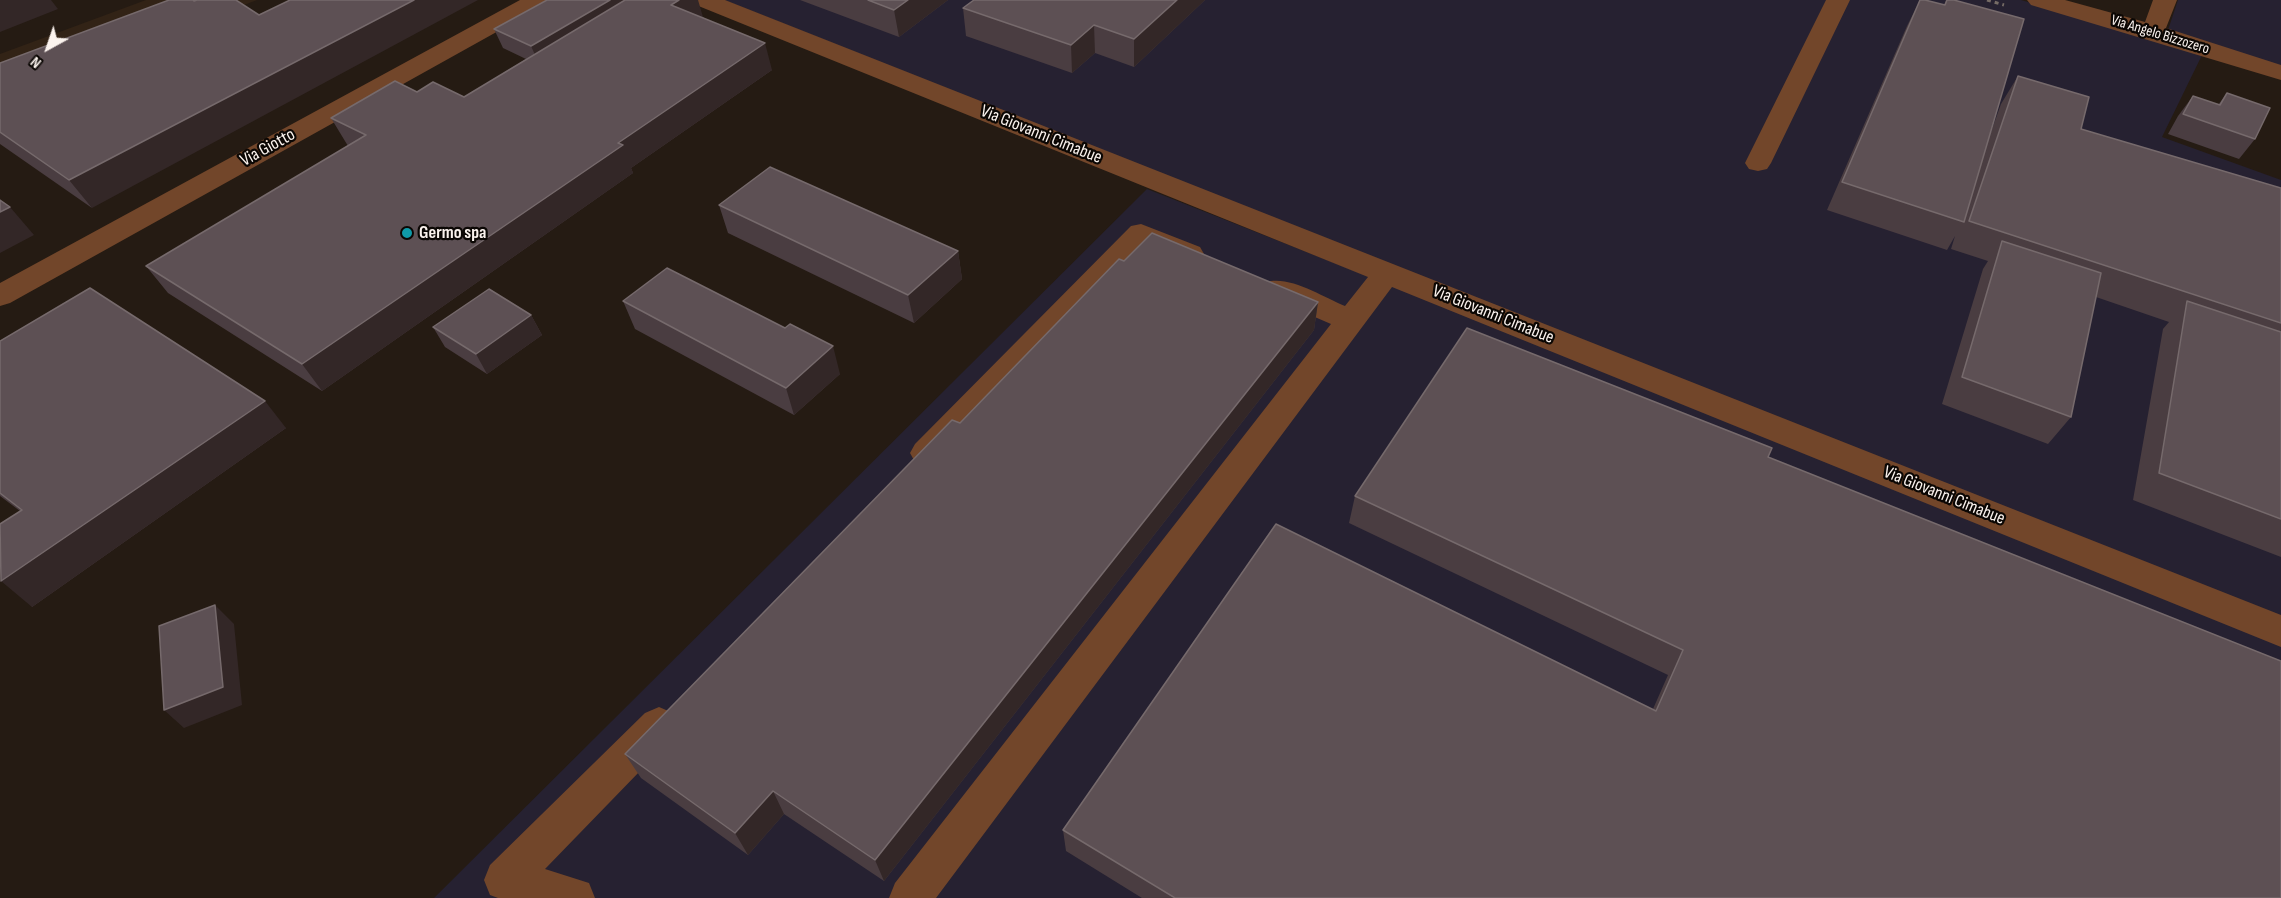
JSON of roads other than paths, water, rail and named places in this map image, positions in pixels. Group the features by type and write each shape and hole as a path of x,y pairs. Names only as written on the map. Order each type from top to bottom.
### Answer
{"street":[{"name":"Via Giotto","path":"0,296 537,0"},
{"name":"Via Giovanni Cimabue","path":"704,0 2281,631"},
{"path":"1758,163 1838,0"},
{"name":"Via Angelo Bizzozero","path":"2038,0 2153,32 2281,72"},
{"path":"2153,32 2165,0"},
{"path":"909,471 1141,234 1218,265"},
{"path":"910,898 1387,273"},
{"path":"1251,279 1349,320"},
{"path":"574,898 505,880 682,701"}],"place":[{"name":"Germo spa","path":"407,233"}]}
